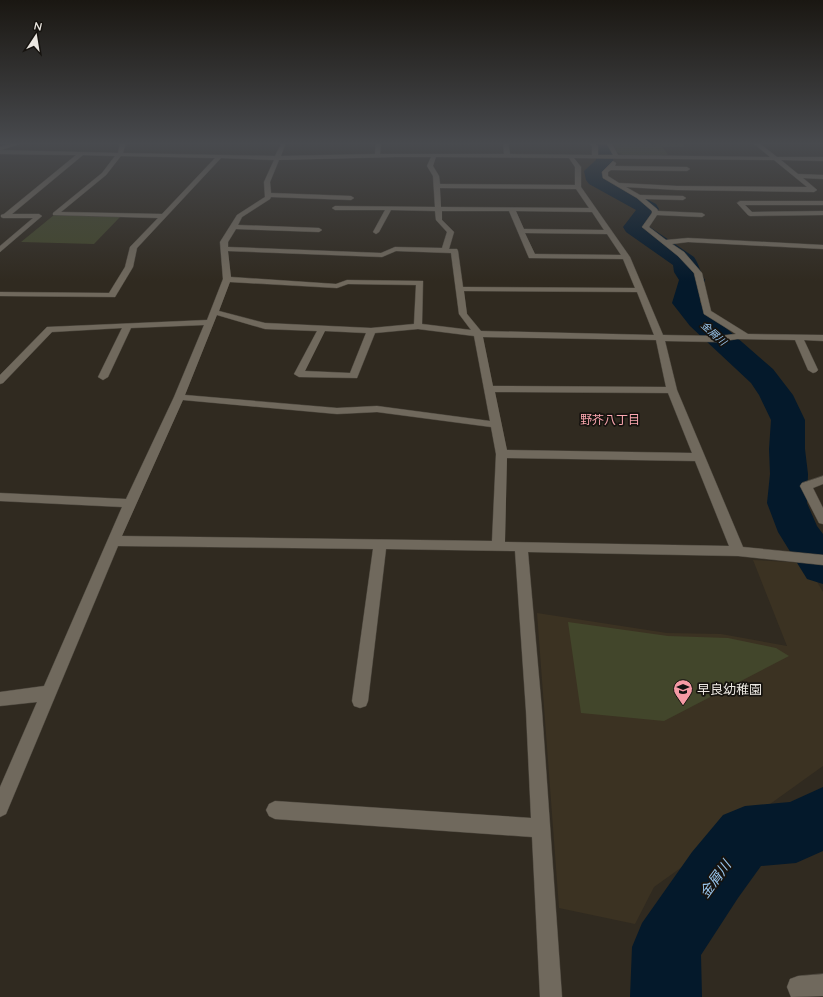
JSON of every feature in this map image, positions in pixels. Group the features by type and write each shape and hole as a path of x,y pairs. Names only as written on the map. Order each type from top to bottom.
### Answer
{"street":[{"path":"3,216 38,189"},
{"path":"86,189 55,214 162,216"},
{"path":"0,294 112,295 129,267 134,246 189,189"},
{"path":"0,808 130,503 179,397 212,317 227,279 224,242 234,228 239,216 268,198 268,189"},
{"path":"437,189 438,220 451,232 445,250"},
{"path":"579,189 626,257 659,336 672,390 738,551"},
{"path":"623,189 639,197 655,210 655,214"},
{"path":"713,189 813,190 818,189"},
{"path":"268,195 351,198"},
{"path":"639,197 683,198"},
{"path":"823,203 740,203 750,214 823,213"},
{"path":"335,208 438,210 594,210"},
{"path":"376,232 389,209"},
{"path":"512,210 532,256 626,257"},
{"path":"655,214 702,215"},
{"path":"655,214 646,227 681,254 698,273 708,312 747,337"},
{"path":"0,250 39,216 3,216"},
{"path":"234,228 293,231 319,230"},
{"path":"521,231 609,232"},
{"path":"665,242 688,240 823,247"},
{"path":"224,249 382,255 395,249 454,251 463,314 478,334 502,454 498,547"},
{"path":"227,279 337,286 347,282 420,284 418,326"},
{"path":"459,289 640,290"},
{"path":"0,381 50,329 128,326 212,317 265,326 371,331 418,326 478,334 659,336 718,339 737,336 799,339 823,338"},
{"path":"103,377 128,326"},
{"path":"322,329 299,374 354,376 371,331"},
{"path":"799,339 813,370"},
{"path":"489,389 672,390"},
{"path":"179,397 337,411 377,409 496,425"},
{"path":"502,454 700,457"},
{"path":"823,480 806,486 823,520"},
{"path":"0,497 130,503"},
{"path":"114,541 380,544 521,548 738,551 823,560"},
{"path":"360,701 380,544"},
{"path":"521,548 534,711 551,997"},
{"path":"0,700 48,693"},
{"path":"275,810 541,828"},
{"path":"802,997 798,987 823,985"}],"shaded area":[{"name":"早良幼稚園","path":"753,560 806,563 823,592 823,766 654,887 635,924 559,908 537,613 667,633 721,634 787,646"}],"green space":[{"path":"54,215 120,217 94,244 21,242"},
{"path":"568,622 668,636 728,638 776,648 789,656 664,721 581,713"}],"waterway":[{"name":"金屑川","path":"612,189 648,209 634,227 685,262 687,272 692,280 686,303 700,320 762,376 776,395 788,420 787,449 789,474 787,503 799,532 823,567"},
{"name":"金屑川","path":"666,997 666,947 715,875 745,837 796,832 823,817"}],"place":[{"name":"早良幼稚園","path":"683,706"}],"district":[{"name":"野芥八丁目","path":"610,420"}]}
